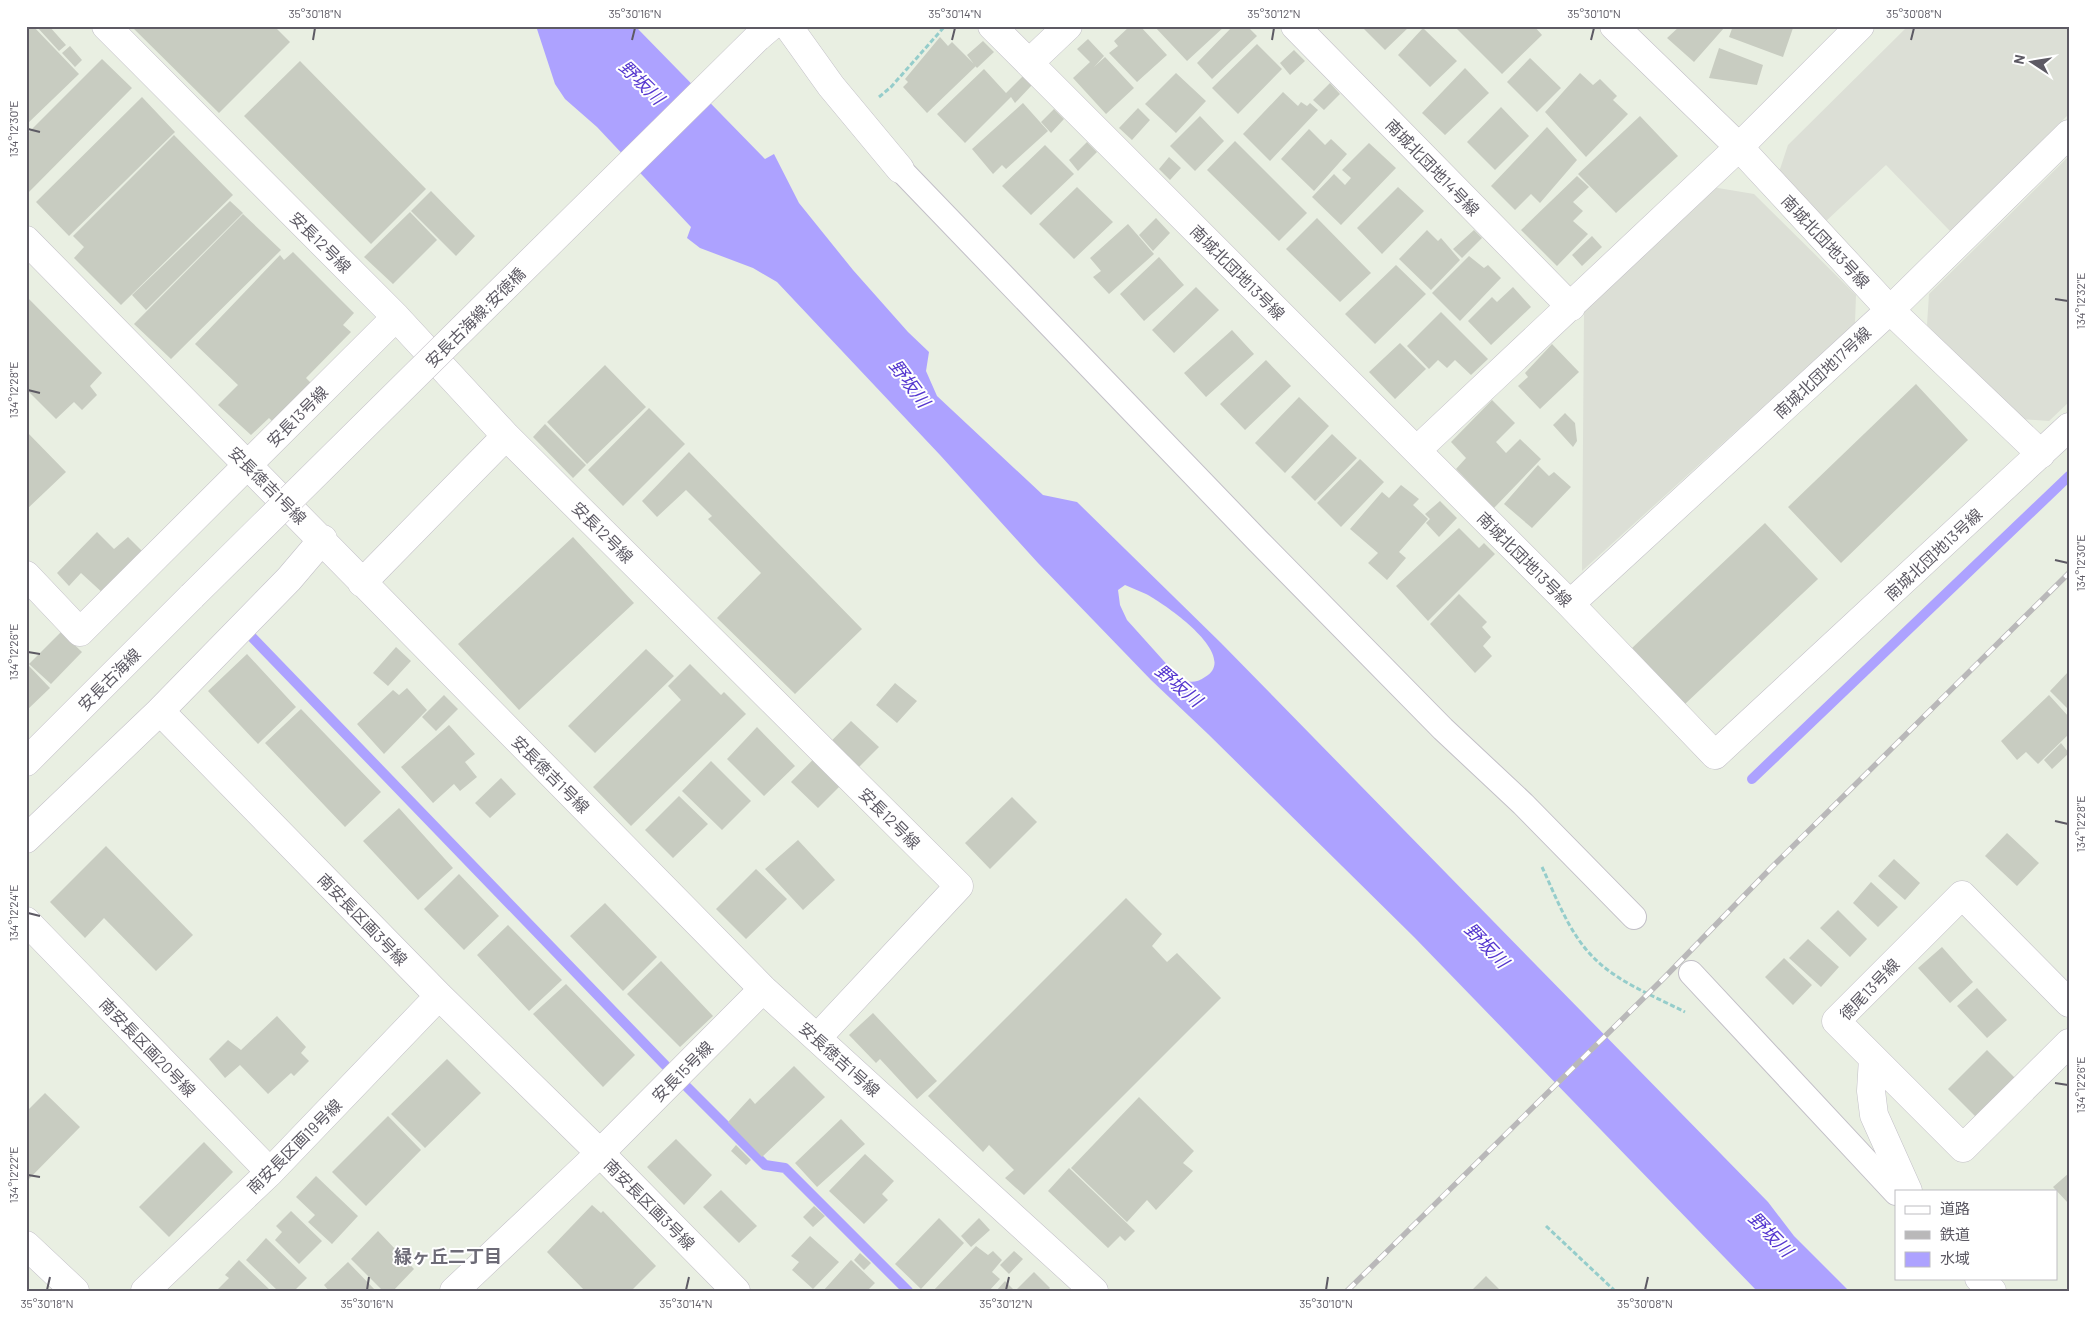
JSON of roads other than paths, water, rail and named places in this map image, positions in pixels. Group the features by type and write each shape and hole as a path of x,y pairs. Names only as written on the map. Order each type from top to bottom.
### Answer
{"street":[{"name":"安長12号線","path":"106,26 396,317 506,436 959,886 818,1038"},
{"path":"788,26 831,86 900,169 1272,555 1443,729 1523,804 1634,917"},
{"name":"南城北団地13号線","path":"992,26 1570,604 1716,755 2069,428"},
{"path":"1029,64 1068,26"},
{"name":"南城北団地14号線","path":"1296,26 1571,307"},
{"name":"南城北団地3号線","path":"1614,26 1739,147 1890,310 2041,454"},
{"path":"1417,450 1739,147 1860,26"},
{"name":"安長古海線;安徳橋","path":"192,596 764,32"},
{"name":"南城北団地17号線","path":"1570,604 1890,310 2069,134"},
{"name":"安長徳吉1号線","path":"26,240 247,465 323,539 362,583 764,989 1094,1291"},
{"name":"安長13号線","path":"26,575 80,632 396,317"},
{"path":"362,583 506,436"},
{"path":"26,839 160,711 289,578 323,539"},
{"name":"安長古海線","path":"26,762 192,596"},
{"name":"南安長区画3号線","path":"160,711 439,996 600,1153 736,1291"},
{"name":"徳尾13号線","path":"2069,1002 1962,895 1836,1021 1963,1148 2069,1043"},
{"name":"南安長区画20号線","path":"26,922 270,1172"},
{"path":"1691,974 1895,1192"},
{"name":"安長15号線","path":"454,1291 600,1153 764,989"},
{"name":"南安長区画19号線","path":"145,1291 270,1172 439,996"},
{"path":"1873,1058 1871,1091 1874,1115 1908,1190"},
{"path":"26,1246 75,1291"},
{"path":"1981,1280 1992,1291"}],"water":[{"name":"野坂川","path":"536,26 629,26 638,29 765,159 774,154 799,203 853,270 908,332 929,352 926,371 937,396 1043,495 1077,502 1221,643 1768,1202 1794,1236 1849,1291 1757,1291 1414,937 1151,680 1038,563 940,455 777,282 753,268 700,248 687,238 691,227 597,127 565,99 555,84","holes":["1125,585 1146,594 1168,608 1196,631 1207,644 1214,657 1214,668 1205,677 1193,682 1180,679 1127,620 1120,605 1118,590"]}],"waterway":[{"path":"1752,779 2069,476"},
{"path":"247,632 665,1065"},
{"path":"687,1087 765,1165 785,1168 908,1291"}],"railway":[{"path":"1347,1291 1664,978 1771,868 2069,573"}],"district":[{"name":"緑ヶ丘二丁目","path":"448,1256"}]}
